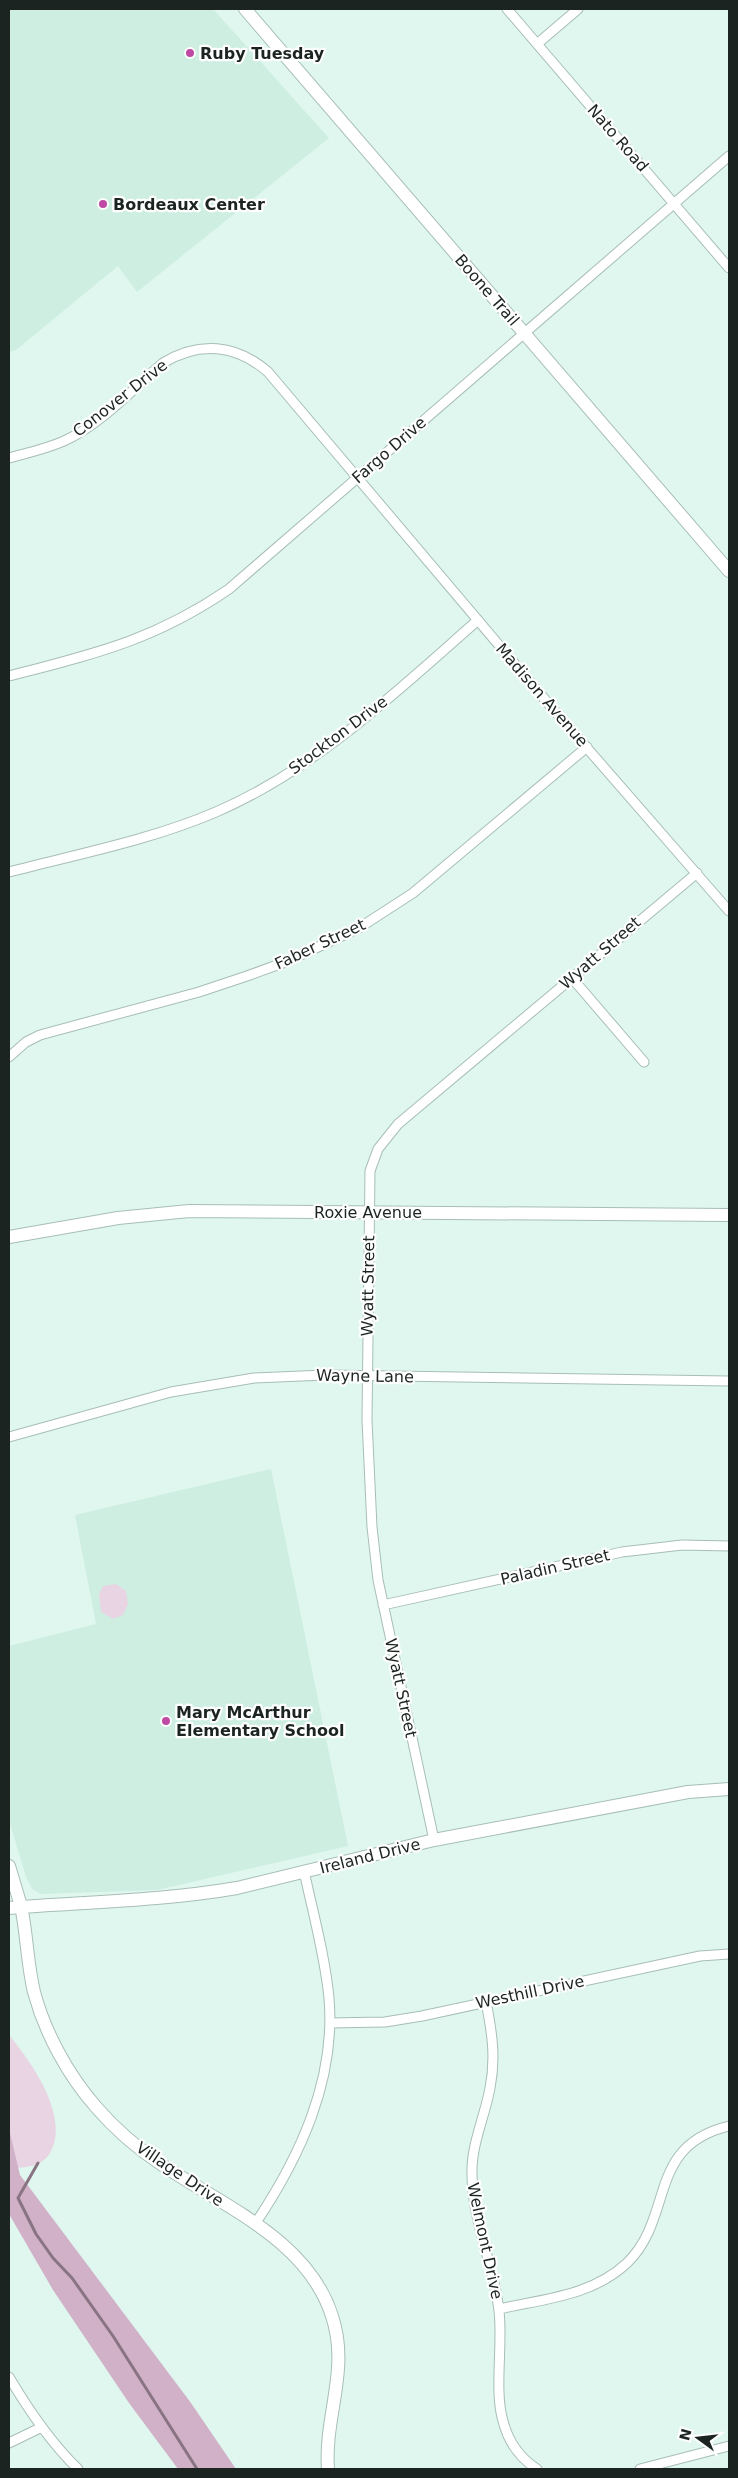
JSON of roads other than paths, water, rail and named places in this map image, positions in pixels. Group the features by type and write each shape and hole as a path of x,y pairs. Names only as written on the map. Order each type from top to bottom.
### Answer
{"street":[{"name":"Boone Trail","path":"245,9 729,571"},
{"name":"Nato Road","path":"506,9 729,268"},
{"path":"537,44 578,9"},
{"name":"Fargo Drive","path":"9,676 94,655 130,642 186,616 229,588 729,156"},
{"name":"Conover Drive","path":"9,458 42,449 78,433 95,422 163,363 175,356 194,350 215,348 244,354 268,372 357,477"},
{"name":"Madison Avenue","path":"357,477 587,748 729,911"},
{"name":"Stockton Drive","path":"9,872 182,826 255,793 328,747 478,620"},
{"name":"Faber Street","path":"9,1057 26,1042 40,1034 199,992 248,976 288,961 359,928 413,894 587,748"},
{"name":"Wyatt Street","path":"434,1840 383,1605 372,1527 368,1470 367,1377 369,1180 374,1160 383,1142 398,1124 696,872"},
{"path":"572,978 644,1062"},
{"name":"Roxie Avenue","path":"9,1237 118,1218 169,1213 369,1212 729,1215"},
{"name":"Wayne Lane","path":"9,1438 171,1392 211,1384 293,1375 729,1381"},
{"name":"Paladin Street","path":"383,1605 622,1552 682,1545 729,1546"},
{"name":"Ireland Drive","path":"15,1908 97,1904 205,1893 434,1840 688,1792 729,1789"},
{"name":"Village Drive","path":"9,1866 15,1908 35,1994 53,2041 78,2085 115,2128 140,2149 275,2238 306,2268 326,2299 332,2316 340,2355 339,2375 328,2443 328,2469"},
{"path":"255,2224 291,2165 306,2132 326,2068 330,2023 326,1972 304,1871"},
{"name":"Westhill Drive","path":"330,2023 385,2022 700,1956 729,1954"},
{"name":"Welmont Drive","path":"486,2002 494,2056 490,2089 473,2158 472,2172 476,2211 499,2309 500,2404 502,2420 513,2445 537,2469"},
{"path":"499,2309 580,2292 610,2276 626,2263 645,2240 651,2228 666,2178 678,2156 700,2137 729,2126"},
{"path":"9,2376 42,2427 63,2454 78,2469"},
{"path":"9,2443 42,2427"},
{"path":"640,2469 729,2446"}],"waterway":[{"path":"38,2163 18,2198 36,2234 53,2258 72,2278 113,2336 197,2469"}],"place":[{"name":"Ruby Tuesday","path":"190,53"},
{"name":"Bordeaux Center","path":"103,204"},
{"name":"Mary McArthur Elementary School","path":"166,1721"}]}
